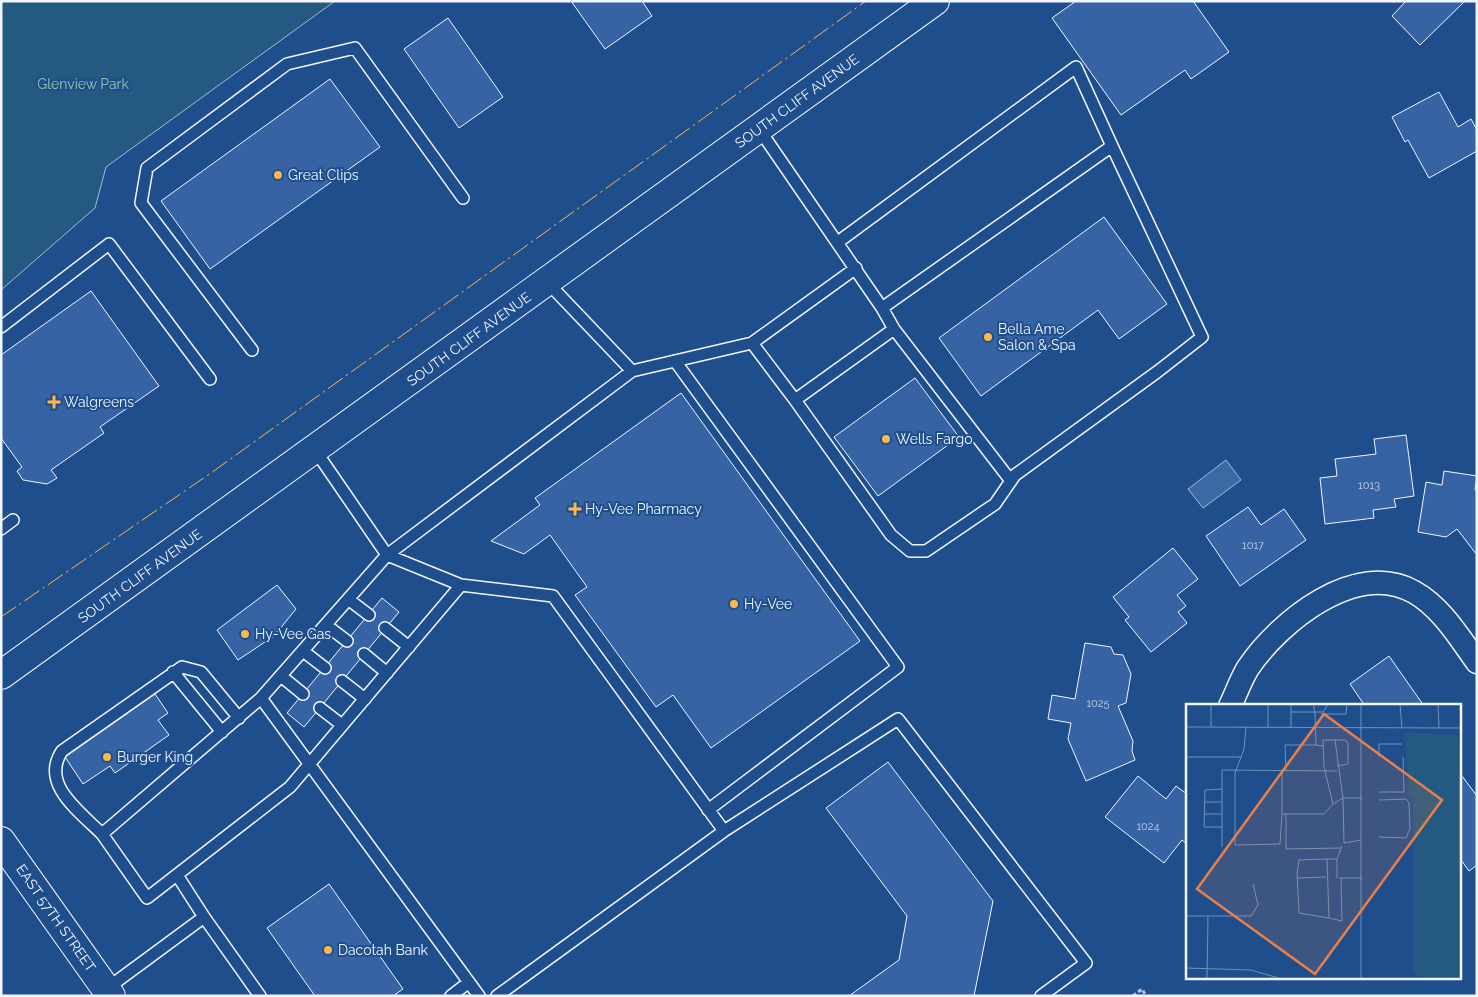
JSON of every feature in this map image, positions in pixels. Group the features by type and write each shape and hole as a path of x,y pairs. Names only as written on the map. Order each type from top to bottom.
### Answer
{"main road":[{"name":"SOUTH CLIFF AVENUE","path":"1,675 548,283 936,1"},
{"name":"EAST 57TH STREET","path":"1,841 105,993"}],"street":[{"path":"1231,704 1248,669 1270,642 1296,618 1328,597 1362,583 1381,582 1398,584 1415,592 1433,606 1453,629 1477,662"}],"lane":[{"path":"252,350 141,204 147,168 287,64 355,48 463,198"},
{"path":"752,343 795,400 890,535 910,551 926,551 995,504 1015,475 1202,337 1076,67 838,242"},
{"path":"759,128 856,268 894,329 1011,481"},
{"path":"882,308 1112,146"},
{"path":"1,327 109,244 210,379"},
{"path":"102,834 261,698 387,555 632,371 752,343 856,268"},
{"path":"548,283 632,371"},
{"path":"795,400 894,329"},
{"path":"674,361 898,667 708,810"},
{"path":"315,450 387,555 461,586 553,596 724,831"},
{"path":"1,529 13,520"},
{"path":"239,718 201,672 182,667 62,750 55,762 55,778 66,796 102,834 147,898 290,786 461,586"},
{"path":"348,599 369,615"},
{"path":"326,625 347,641"},
{"path":"385,628 409,647"},
{"path":"303,651 325,668"},
{"path":"364,654 386,673"},
{"path":"173,672 222,732"},
{"path":"281,676 303,694"},
{"path":"342,681 365,698"},
{"path":"261,698 479,996"},
{"path":"320,708 342,725"},
{"path":"497,996 724,831 898,719 1086,963 1041,996"},
{"path":"177,875 260,996"},
{"path":"105,993 204,917"},
{"path":"451,996 469,982"}],"path":[{"path":"1133,996 1142,990 1146,996"}],"green space":[{"name":"Glenview Park","path":"1,1 335,1 106,167 95,208 1,290"}],"shaded area":[{"path":"1226,460 1241,480 1203,508 1188,489"}],"building":[{"path":"571,1 642,1 652,16 605,49"},
{"path":"1076,1 1193,1 1229,52 1191,79 1185,70 1121,115 1052,18"},
{"path":"1406,1 1465,1 1420,45 1392,16"},
{"path":"448,18 503,97 459,128 404,49"},
{"path":"330,79 380,147 210,269 161,201"},
{"path":"1439,92 1458,127 1471,119 1477,130 1477,151 1429,178 1408,140 1405,142 1392,117"},
{"path":"1104,217 1167,304 1119,339 1098,310 981,396 939,338"},
{"name":"Walgreens","path":"91,291 159,386 100,427 104,433 51,470 57,478 47,484 23,480 17,471 22,467 1,438 1,355"},
{"path":"915,378 959,437 878,496 834,437"},
{"path":"681,393 860,641 711,748 673,695 656,707 575,595 587,587 550,535 524,554 491,541 540,505 535,498"},
{"path":"1406,435 1414,496 1394,499 1396,507 1373,510 1374,518 1325,524 1320,478 1337,476 1335,459 1376,454 1374,439"},
{"path":"1444,471 1477,476 1475,490 1477,490 1477,555 1457,529 1446,537 1418,532 1426,482 1442,485"},
{"path":"1248,507 1261,525 1284,509 1306,540 1240,586 1206,536"},
{"path":"1173,548 1198,579 1177,595 1186,606 1178,612 1187,623 1151,652 1125,620 1129,617 1113,597"},
{"path":"277,585 296,609 274,636 238,660 217,630"},
{"path":"382,598 399,612 304,727 287,713"},
{"path":"1085,643 1111,647 1114,654 1123,655 1131,674 1126,703 1118,706 1133,741 1132,751 1135,760 1086,781 1068,739 1071,723 1048,719 1052,695 1075,699"},
{"path":"1389,656 1423,704 1364,704 1350,684"},
{"path":"155,694 168,713 158,720 169,735 115,773 110,766 83,784 65,757"},
{"path":"888,762 993,901 974,996 849,996 899,960 907,916 826,808"},
{"path":"1460,773 1477,796 1477,865 1469,871 1460,858"},
{"path":"1138,776 1166,799 1176,786 1186,793 1186,843 1182,840 1164,863 1105,817"},
{"path":"329,884 403,989 393,996 315,996 267,928"}],"power":[{"path":"1,617 211,473 866,1"}],"place":[{"name":"Great Clips","path":"278,175"},
{"name":"Bella Ame Salon & Spa","path":"988,337"},
{"name":"Walgreens","path":"54,402"},
{"name":"Wells Fargo","path":"886,439"},
{"name":"Hy-Vee Pharmacy","path":"575,509"},
{"name":"Hy-Vee","path":"734,604"},
{"name":"Hy-Vee Gas","path":"245,634"},
{"name":"Burger King","path":"107,757"},
{"name":"Dacotah Bank","path":"328,950"}]}
